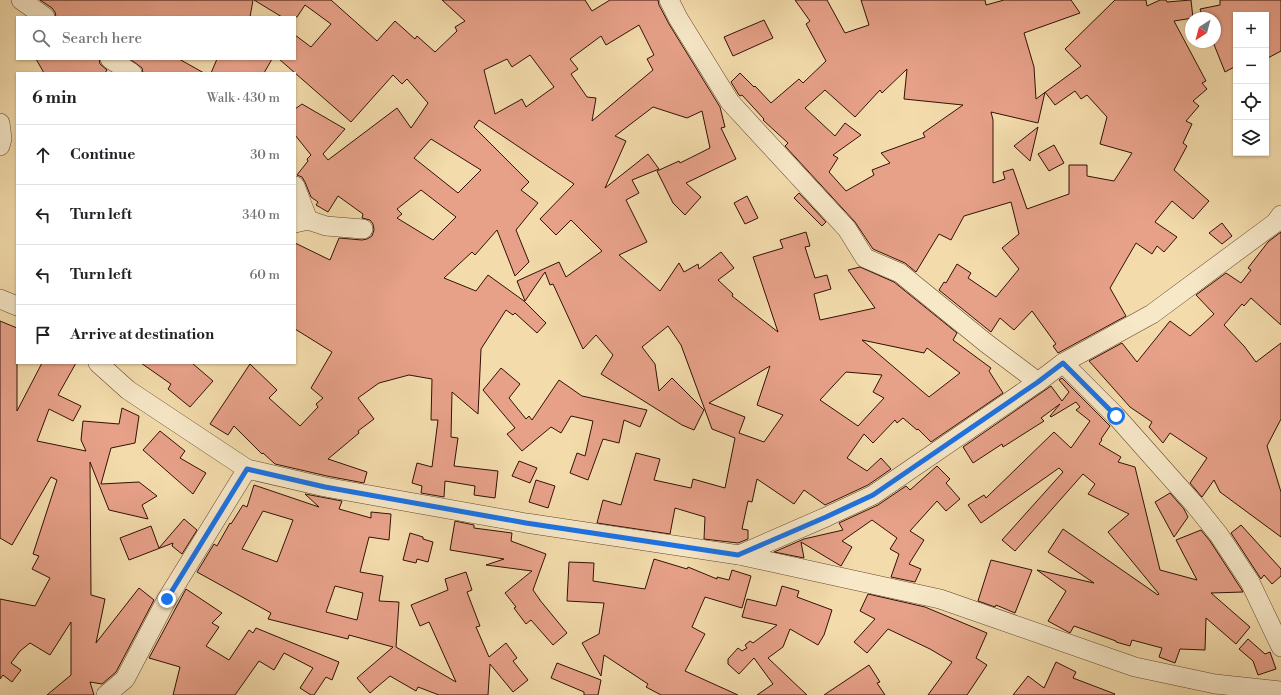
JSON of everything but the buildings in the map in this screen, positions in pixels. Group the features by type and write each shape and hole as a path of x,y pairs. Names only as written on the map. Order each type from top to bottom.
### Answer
{"street":[{"path":"21,0 45,16"},
{"path":"669,0 678,18 730,102 847,229 865,258 900,273 986,343 1038,382"},
{"path":"112,60 130,72"},
{"path":"0,123 2,140 0,146"},
{"path":"296,191 302,222 326,226 363,229"},
{"path":"738,555 873,495 1038,382 1063,363 1152,314 1275,223 1281,216"},
{"path":"0,299 16,306"},
{"path":"1063,363 1116,416 1196,505 1250,582 1281,647"},
{"path":"99,364 128,390 247,469 325,487 526,523 738,555 940,599 1135,667 1215,684 1281,690"},
{"path":"106,695 125,679 167,599 247,469"}],"route":[{"path":"167,599 247,469 325,487 526,523 738,555 873,495 1038,382 1063,363 1116,416"}]}
